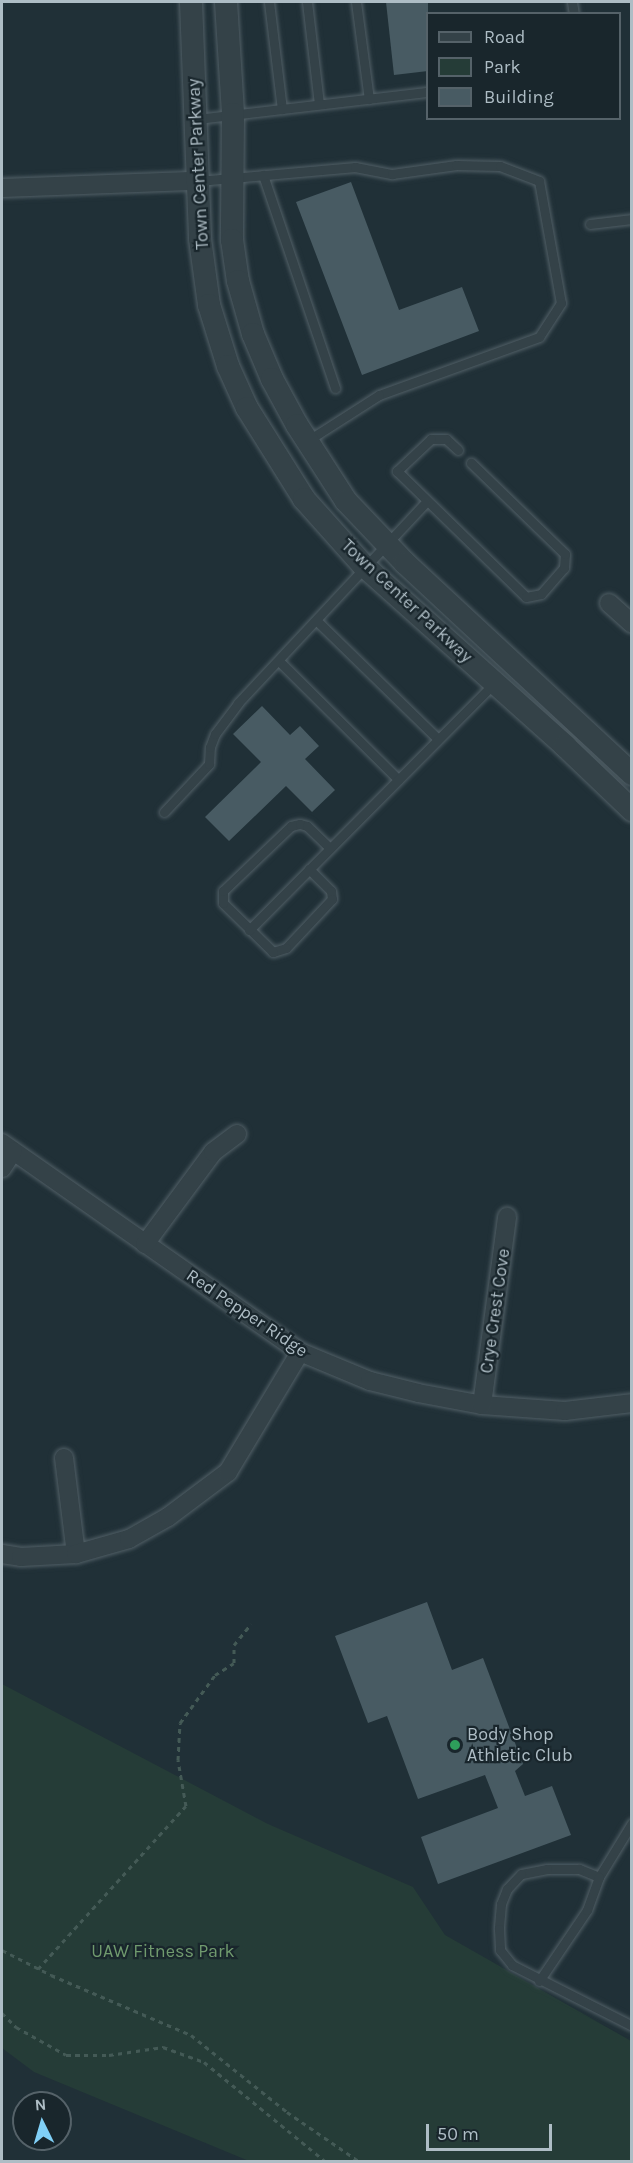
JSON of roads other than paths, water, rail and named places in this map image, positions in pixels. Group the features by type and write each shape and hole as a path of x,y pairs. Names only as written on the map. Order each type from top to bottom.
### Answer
{"street":[{"name":"Town Center Parkway","path":"191,2 200,238 209,305 228,366 268,444 304,499 364,566 565,746 632,810"},
{"name":"Town Center Parkway","path":"226,2 233,114 232,240 238,280 253,334 272,379 307,441 346,501 387,544 632,774"},
{"path":"2,189 197,181"},
{"path":"609,603 632,624"},
{"path":"145,1244 213,1152 237,1134"},
{"path":"2,1168 7,1147"},
{"name":"Red Pepper Ridge","path":"7,1147 300,1352 370,1381 482,1405 565,1411 632,1403"},
{"name":"Crye Crest Cove","path":"482,1405 507,1217"},
{"path":"2,1554 21,1557 76,1554 129,1539 168,1517 228,1472 300,1352"},
{"path":"64,1458 76,1554"}],"lane":[{"path":"269,2 282,109"},
{"path":"307,2 319,104"},
{"path":"356,2 369,99"},
{"path":"195,119 426,92"},
{"path":"197,181 355,167 392,174 456,165 500,166 539,182 561,303 539,337 379,395 307,441"},
{"path":"263,175 335,388"},
{"path":"590,224 632,219"},
{"path":"458,450 446,439 431,439 397,471 426,502 526,597 540,594 564,568 565,554 471,463"},
{"path":"164,812 209,764 210,747 215,734 238,703 426,502"},
{"path":"317,621 438,739"},
{"path":"279,661 398,779"},
{"path":"249,930 494,682"},
{"path":"309,869 331,891 332,899 286,948 273,952 223,903 223,891 228,885 291,826 300,824 307,826 330,848"},
{"path":"539,1981 587,1910 599,1877 632,1824"},
{"path":"599,1877 579,1869 548,1869 522,1874 507,1889 501,1904 500,1950 512,1965 539,1981 632,2026"}],"place":[{"name":"Body Shop Athletic Club","path":"455,1745"}],"park label":[{"name":"UAW Fitness Park","path":"163,1951"}]}
